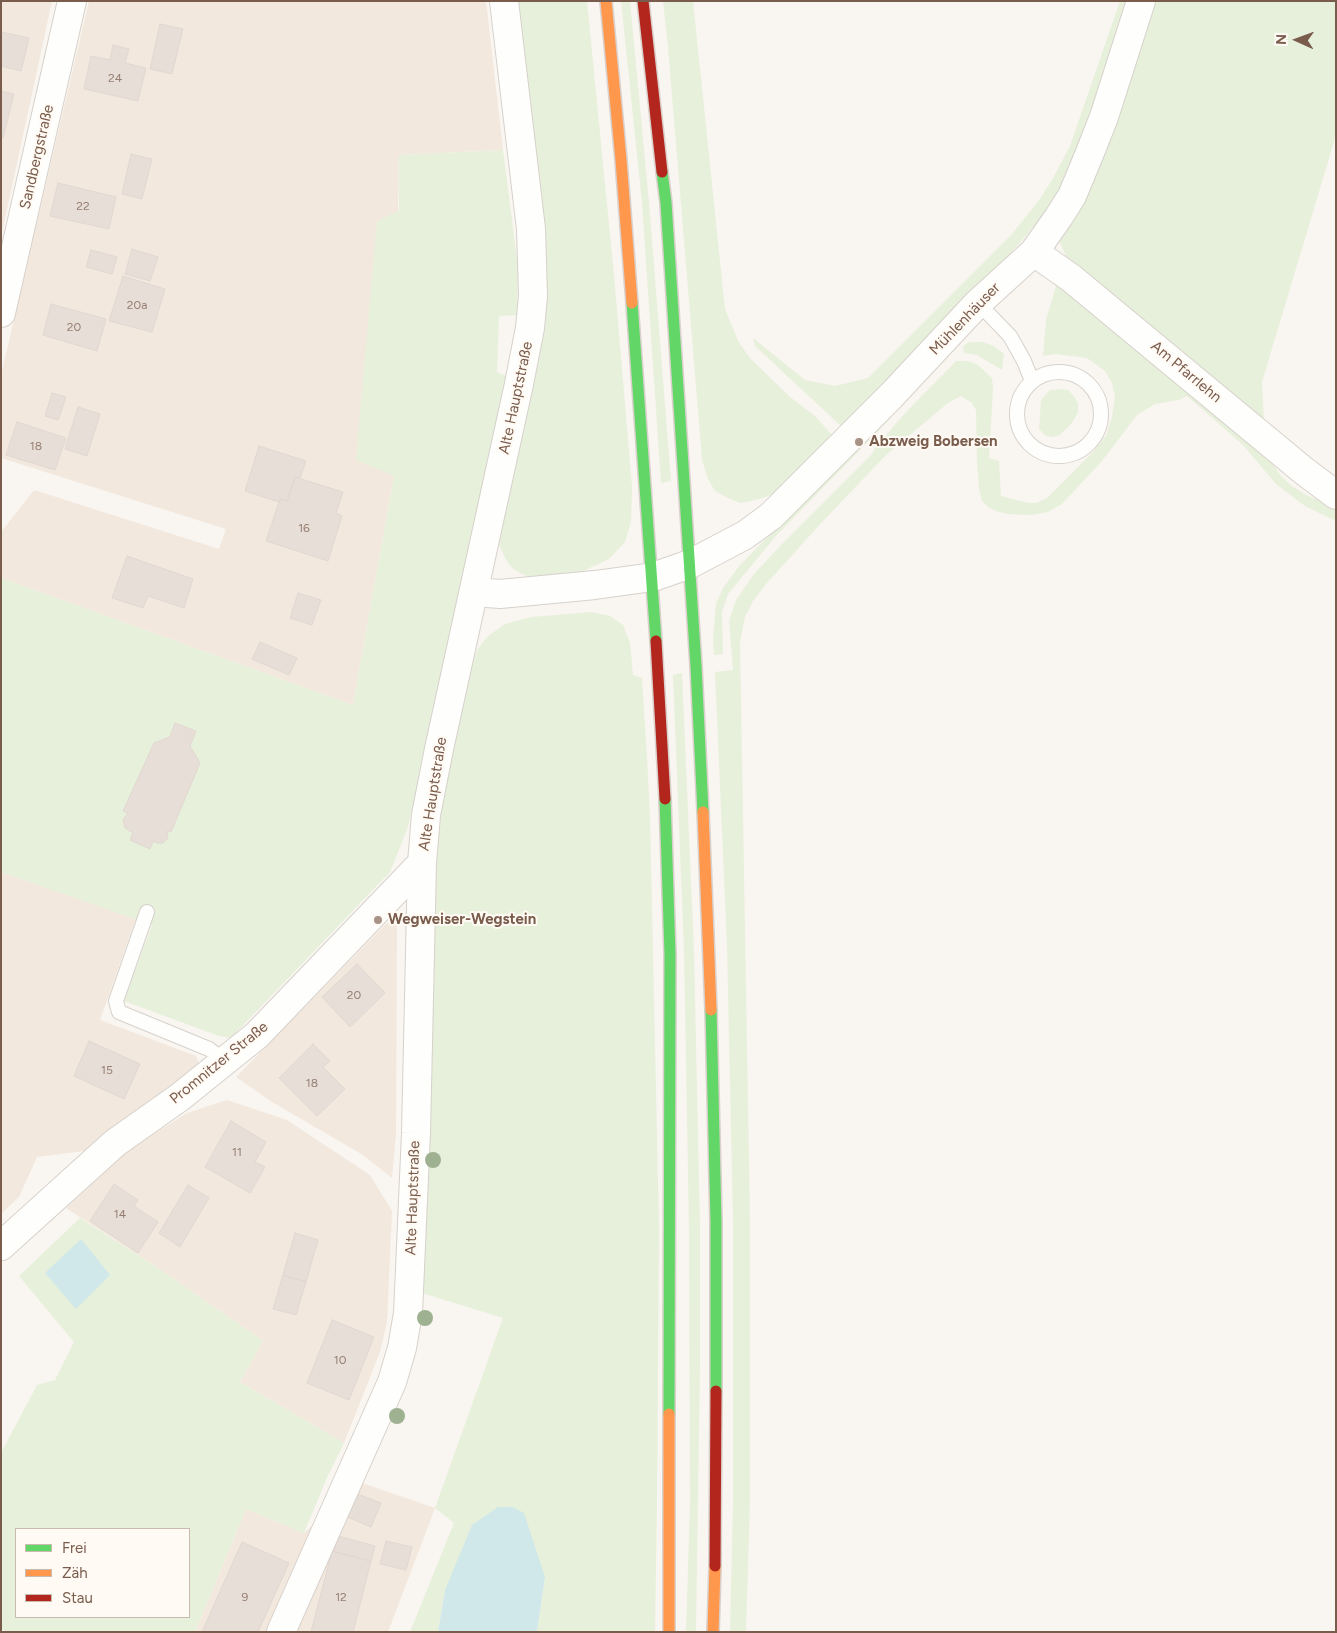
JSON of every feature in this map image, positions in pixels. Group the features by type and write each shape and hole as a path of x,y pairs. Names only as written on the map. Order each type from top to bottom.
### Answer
{"main road":[{"path":"606,1 621,160 653,577 666,814 670,954 669,1632"},
{"path":"643,1 666,203 690,564 710,959 716,1221 716,1492 713,1632"}],"street":[{"name":"Sandbergstraße","path":"1,313 72,1"},
{"name":"Alte Hauptstraße","path":"281,1632 392,1382 402,1348 408,1313 411,1275 422,863 426,816 519,384 534,296 531,229 504,1"},
{"name":"Mühlenhäuser","path":"474,592 500,594 595,585 653,577 690,564 744,535 771,516 891,396 978,303 1034,252 1072,196 1104,117 1141,1"},
{"name":"Am Pfarrlehn","path":"1034,252 1071,278 1304,471 1336,495"},
{"name":"Promnitzer Straße","path":"1,1246 115,1143 180,1097 257,1035 422,863"}],"lane":[{"path":"978,303 1010,336 1024,360 1032,381"},
{"path":"1060,372 1074,374 1086,382 1096,393 1100,407 1100,422 1095,435 1085,446 1073,454 1058,456 1044,453 1032,446 1022,434 1018,421 1018,406 1023,392 1032,381 1045,374 1060,372"},
{"path":"147,912 116,1001 119,1012 209,1048 225,1062"}],"shaded area":[{"path":"1,1 52,1 1,237"},
{"path":"89,1 486,1 503,150 399,155 394,476 353,705 1,578 1,532 34,490 219,549 226,529 1,458 1,375"},
{"path":"1,872 136,918 100,1020 196,1056 200,1067 117,1129 84,1151 37,1157 19,1197 1,1214"},
{"path":"387,923 397,925 396,1134 392,1178 363,1155 272,1102 236,1077"},
{"path":"227,1100 287,1120 370,1175 392,1211 387,1323 380,1352 344,1443 240,1382 263,1341 155,1266 66,1208 130,1149 187,1113"},
{"path":"359,1482 435,1508 388,1632 195,1632 246,1509 304,1533"}],"green space":[{"path":"517,1 587,1 614,275 632,486 631,522 625,542 609,559 583,571 567,575 535,578 522,574 512,568 499,545 545,329 547,287 545,237"},
{"path":"621,1 630,1 649,202 671,481 661,483 642,203"},
{"path":"663,1 693,1 725,309 738,341 750,358 790,397 815,416 833,436 772,495 740,503 715,491 708,479 702,459"},
{"path":"1120,1 1129,1 1079,148 1061,189 1018,245 842,427 755,346 753,338 805,380 835,386 868,378 1012,234 1040,199 1070,146"},
{"path":"1154,1 1336,1 1336,135 1262,382 1264,423 1069,262 1059,241 1085,198 1106,150"},
{"path":"503,150 518,267 517,315 499,316 497,372 507,376 473,538 408,827 390,872 231,1038 219,1036 124,1001 152,925 1,872 1,578 353,705 394,476 356,460 377,221 399,211 399,155"},
{"path":"1057,283 1263,450 1281,476 1292,486 1308,496 1336,507 1336,521 1305,506 1276,484 1243,445 1187,396 1179,400 1155,404 1137,415 1102,461 1062,504 1048,512 1032,515 1008,514 996,511 982,501 977,461 976,410 972,403 961,396 948,403 886,455 823,521 753,601 745,617 740,642 750,1219 750,1501 746,1632 730,1632 733,1502 733,1222 727,945 715,672 733,670 729,621 736,600 754,574 872,454 907,411 956,361 968,361 978,365 992,378 989,458 999,461 1001,496 1028,503 1036,503 1047,498 1092,453 1106,436 1112,417 1115,396 1112,383 1105,371 1087,358 1055,354 1043,356 1046,320"},
{"path":"970,342 983,342 994,346 1004,354 1002,370 977,355 964,353 963,346"},
{"path":"1050,390 1068,390 1073,395 1078,403 1078,412 1072,423 1060,435 1046,436 1039,429 1041,400"},
{"path":"889,414 892,417 776,536 728,594 722,612 723,654 714,655 713,637 716,604 723,588 740,565"},
{"path":"591,612 610,616 623,625 630,643 633,675 642,678 647,757 650,815 659,1229 655,1632 537,1632 545,1577 445,1590 438,1632 410,1632 454,1523 435,1508 503,1318 422,1293 433,921 438,824 450,745 477,650 488,636 505,624 531,617"},
{"path":"682,673 694,951 700,1227 696,1632 686,1632 690,1503 689,1229 684,951 673,675"},
{"path":"80,1218 155,1266 263,1341 240,1382 344,1443 304,1533 246,1509 195,1632 6,1632 1,1628 1,1453 37,1385 55,1380 74,1342 19,1276"}],"water":[{"path":"81,1239 110,1275 76,1309 45,1273"},
{"path":"498,1507 513,1507 524,1513 545,1577 537,1632 438,1632 445,1590 472,1525"}],"building":[{"path":"160,24 183,29 172,74 150,69"},
{"path":"1,32 29,38 21,71 1,66"},
{"path":"113,45 129,49 125,63 146,68 138,101 84,89 91,56 110,60"},
{"path":"1,91 14,94 3,138 1,138"},
{"path":"131,154 152,159 142,199 122,194"},
{"path":"58,183 116,197 109,229 50,216"},
{"path":"132,249 158,257 150,281 125,274"},
{"path":"91,250 117,257 112,274 86,267"},
{"path":"123,276 165,289 152,332 109,321"},
{"path":"51,304 106,319 97,351 43,335"},
{"path":"52,393 66,397 58,420 45,416"},
{"path":"78,407 100,414 87,456 65,449"},
{"path":"17,422 66,438 55,470 6,455"},
{"path":"259,446 306,461 300,478 295,477 287,501 280,499 279,502 245,491"},
{"path":"295,477 343,492 336,513 342,516 328,561 266,541 280,499 287,501"},
{"path":"127,556 193,579 184,608 148,596 143,608 112,598"},
{"path":"298,593 321,600 312,625 290,618"},
{"path":"260,642 297,658 289,675 252,659"},
{"path":"175,723 196,731 190,746 200,763 171,832 167,831 168,838 163,843 153,841 150,849 130,840 133,833 125,828 123,820 128,813 123,811 154,743 170,737"},
{"path":"357,964 385,993 350,1027 322,997"},
{"path":"89,1041 140,1064 124,1099 74,1076"},
{"path":"313,1044 330,1061 323,1067 345,1089 317,1116 279,1078"},
{"path":"231,1121 266,1142 255,1162 265,1167 250,1193 205,1167"},
{"path":"114,1184 138,1200 134,1206 158,1222 138,1253 90,1221"},
{"path":"188,1185 209,1198 180,1247 159,1233"},
{"path":"295,1233 318,1240 306,1282 283,1275"},
{"path":"283,1275 306,1282 296,1315 273,1309"},
{"path":"332,1320 374,1337 349,1400 307,1383"},
{"path":"355,1493 381,1503 371,1527 345,1516"},
{"path":"338,1536 375,1546 371,1561 334,1552"},
{"path":"386,1541 412,1547 406,1570 380,1564"},
{"path":"242,1542 289,1563 258,1632 202,1632"},
{"path":"332,1551 371,1561 353,1632 311,1632"}],"traffic: fast":[{"path":"662,172 666,203 696,666 703,812"},
{"path":"632,303 656,641"},
{"path":"665,799 670,954 669,1414"},
{"path":"711,1010 716,1221 716,1391"}],"traffic: slow":[{"path":"606,1 632,303"},
{"path":"703,812 711,1010"},
{"path":"669,1414 669,1632"},
{"path":"713,1632 715,1566"}],"traffic: jam":[{"path":"643,1 662,172"},
{"path":"656,641 665,799"},
{"path":"715,1566 716,1391"}],"place":[{"name":"Abzweig Bobersen","path":"859,442"},
{"name":"Wegweiser-Wegstein","path":"378,920"}]}
